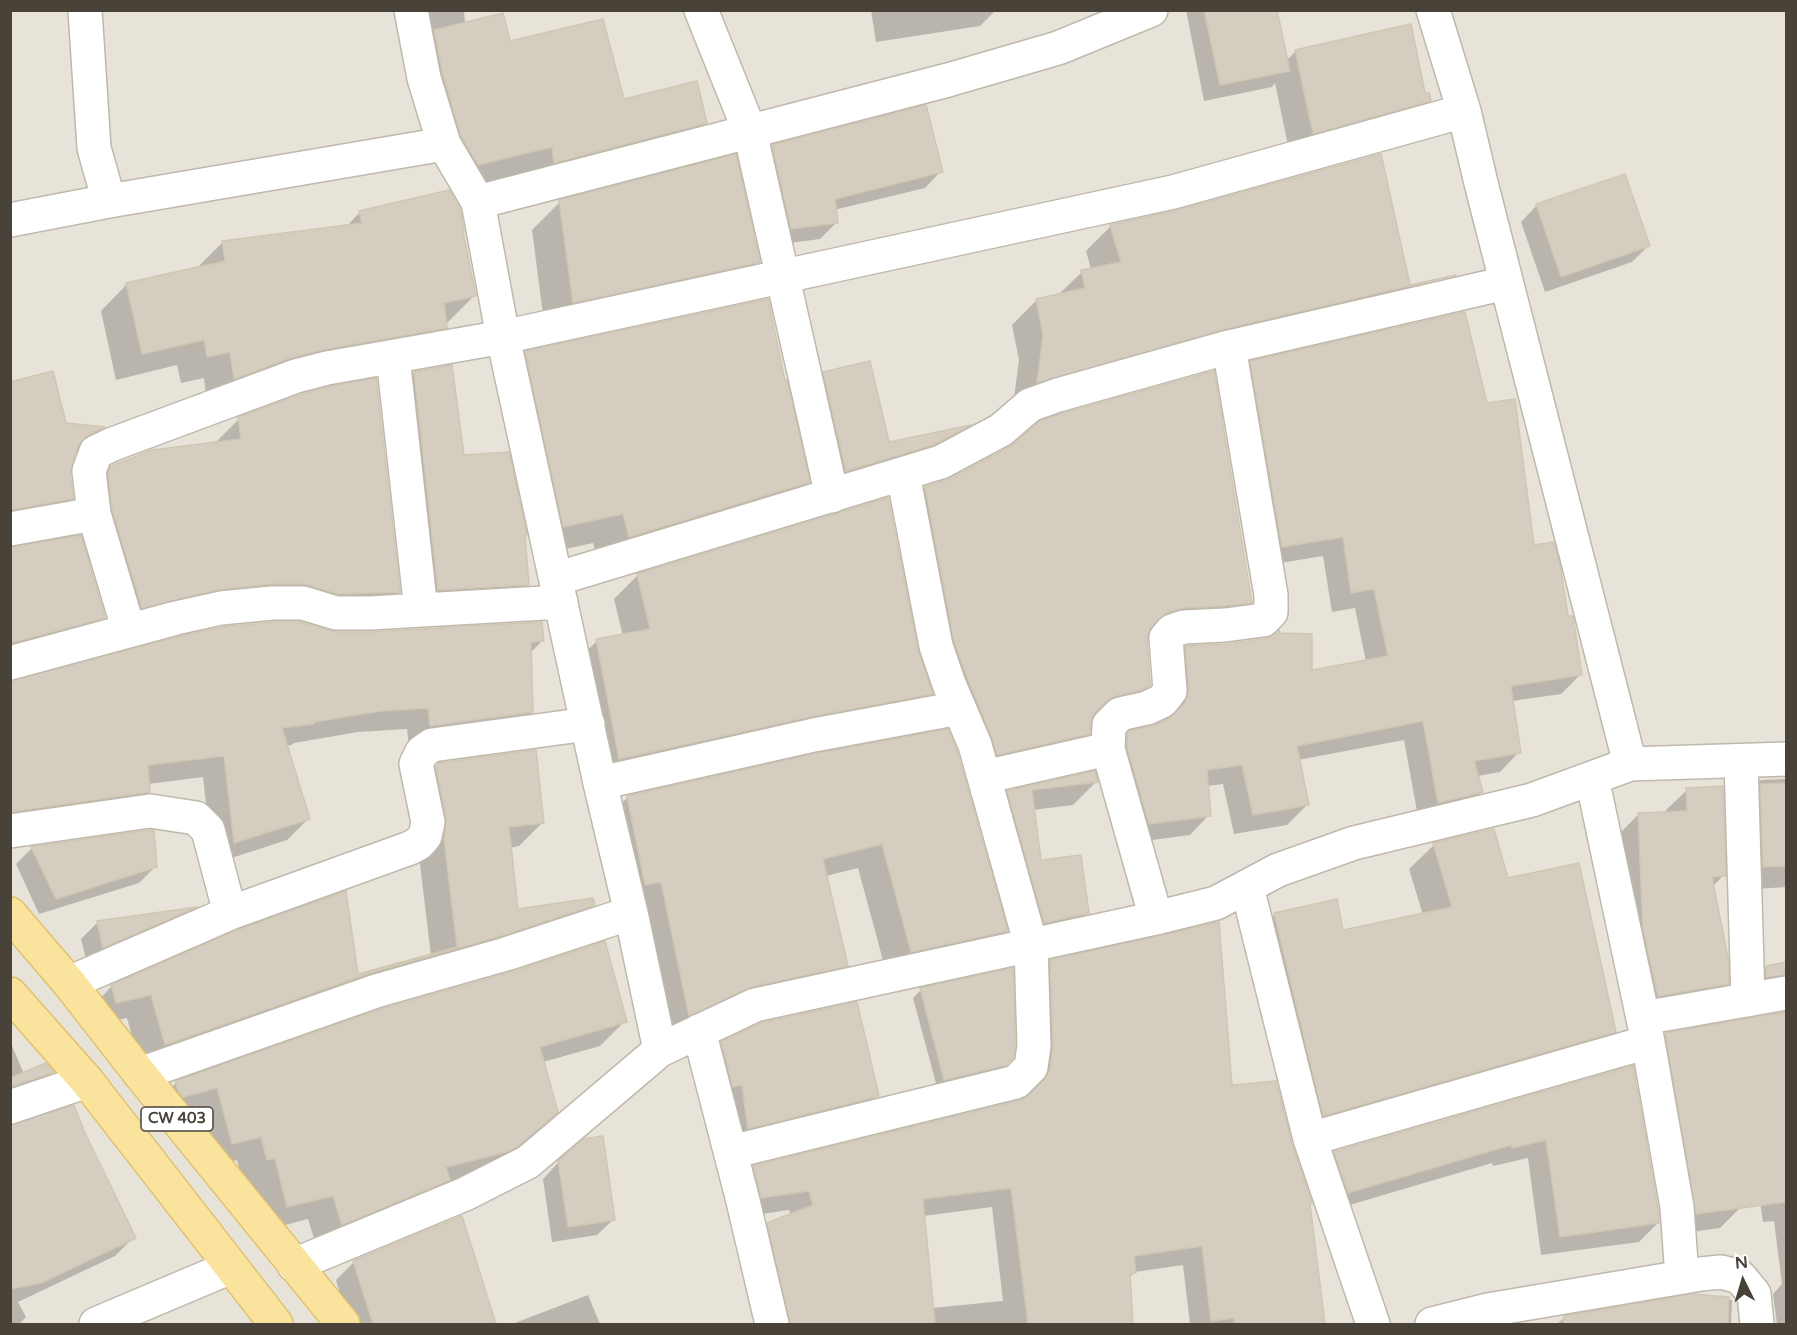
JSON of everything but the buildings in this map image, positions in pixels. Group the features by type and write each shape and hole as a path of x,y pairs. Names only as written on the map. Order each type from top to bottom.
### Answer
{"main road":[{"name":"CW 403","path":"10,914 69,983 343,1324"},
{"name":"CW 403","path":"10,994 87,1081 276,1324"}],"street":[{"path":"85,10 94,148 109,201"},
{"path":"411,10 424,78 444,144 478,202 503,337 660,1050"},
{"path":"701,10 750,132 832,496"},
{"path":"478,202 948,80 1058,48 1151,10"},
{"path":"1433,10 1464,111 1630,764"},
{"path":"129,631 94,514 89,471 96,452 113,444 296,376 503,337 1173,192 1464,111"},
{"path":"10,220 444,144"},
{"path":"10,663 221,608 272,603 303,603 336,613 370,613 421,610 559,590 832,496 940,462 1001,430 1029,405 1058,395 1229,347 1506,283"},
{"path":"1156,918 1108,748 1109,725 1120,714 1147,708 1162,701 1170,691 1166,638 1172,631 1185,627 1263,620 1271,612 1271,595 1229,347"},
{"path":"393,357 421,610"},
{"path":"731,1152 1016,1082 1031,1067 1034,1046 1031,945 975,745 949,684 936,646 903,474"},
{"path":"10,529 94,514"},
{"path":"600,783 814,735 959,708"},
{"path":"69,983 230,913 419,843 425,836 428,822 416,764 422,752 432,745 588,724"},
{"path":"984,777 1108,748"},
{"path":"294,1265 465,1194 528,1162 660,1050 755,1005 1216,903 1278,870 1354,843 1532,800 1630,764 1786,759"},
{"path":"1741,761 1748,1000"},
{"path":"1592,778 1645,1030 1677,1207 1682,1277"},
{"path":"10,831 150,811 196,818 208,830 230,913"},
{"path":"1247,887 1310,1139 1373,1324"},
{"path":"140,1074 376,991 506,954 631,914"},
{"path":"1310,1139 1645,1030 1748,1000 1786,993"},
{"path":"699,1031 772,1324"},
{"path":"10,1107 87,1081"},
{"path":"96,1324 231,1267"},
{"path":"1432,1324 1490,1317 1682,1277 1721,1272 1740,1277 1754,1294 1757,1324"}],"shaded area":[{"path":"11,11 1786,11 1786,1324 11,1324"}]}
